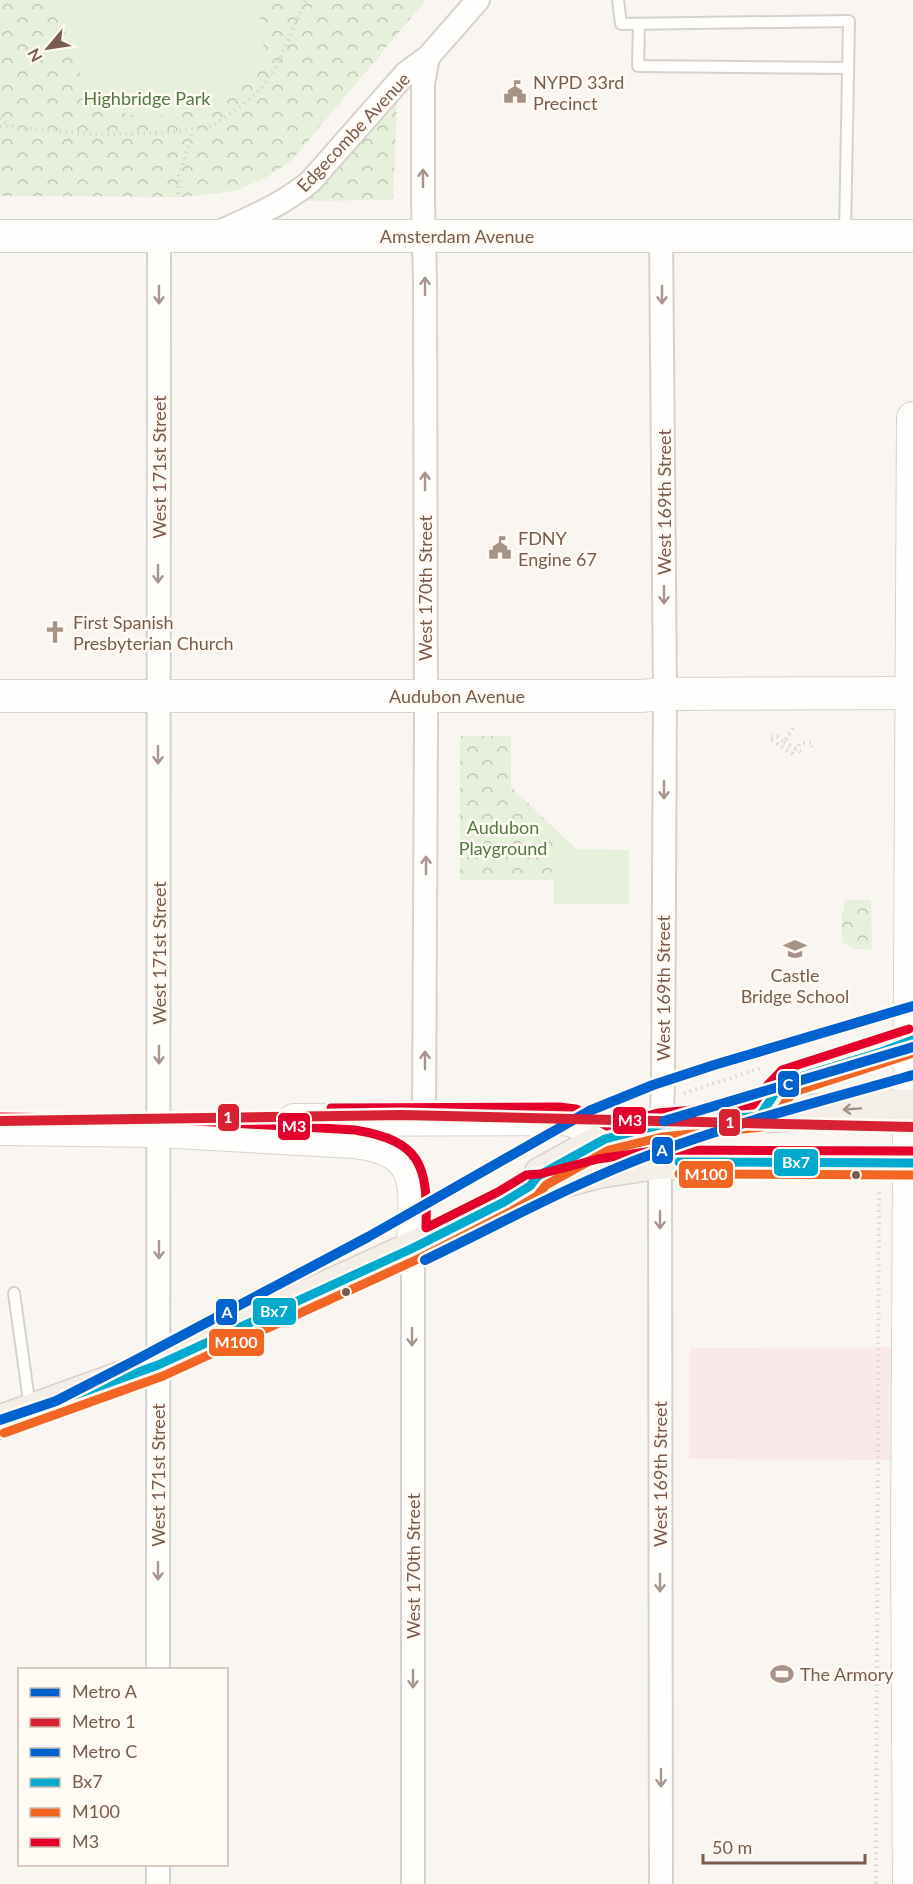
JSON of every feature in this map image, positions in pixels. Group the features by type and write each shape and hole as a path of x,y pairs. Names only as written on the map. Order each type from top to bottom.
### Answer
{"main road":[{"path":"0,1422 158,1365 412,1248 504,1202 530,1186 538,1176 661,1111 759,1116 880,1106 912,1106"},
{"path":"530,1186 543,1186 600,1171 660,1162 912,1163"}],"street":[{"name":"Edgecombe Avenue","path":"207,237 273,208 294,195 320,172 406,73 428,57 478,0"},
{"name":"West 170th Street","path":"424,1119 426,696 423,83 428,57"},
{"name":"Amsterdam Avenue","path":"0,236 913,236"},
{"name":"West 169th Street","path":"661,236 665,694 663,1085 660,1162 661,1884"},
{"name":"West 171st Street","path":"158,1668 159,237"},
{"path":"909,1884 913,418"},
{"name":"Audubon Avenue","path":"0,696 639,696 912,693"},
{"path":"759,1116 787,1081 881,1053 912,1040"},
{"path":"159,1131 255,1121 558,1119 572,1120 605,1139"},
{"path":"0,1129 159,1131 354,1142 391,1150 405,1162 414,1187 412,1248"},
{"name":"West 170th Street","path":"412,1248 412,1884"},
{"path":"158,1866 158,1884"}],"lane":[{"path":"618,0 621,24 849,21 845,236"},
{"path":"639,24 638,66 848,68"},
{"path":"14,1293 30,1411"}],"path":[{"path":"0,127 90,134 165,133 212,126 244,105 263,87 278,65 306,0"},
{"path":"0,117 10,126"},
{"path":"178,195 179,176 193,130"},
{"path":"784,742 793,728"},
{"path":"799,750 777,737 770,737 793,754 799,750 800,743 812,743 812,747"},
{"path":"558,1119 592,1103 633,1104 661,1111 686,1092 769,1066"},
{"path":"876,1884 879,1197"}],"shaded area":[{"path":"913,1347 913,1460 689,1459 690,1348"}],"green space":[{"name":"Highbridge Park","path":"0,0 426,0 291,161 267,177 235,191 184,197 0,196"},
{"path":"58,0 249,0 269,34 248,68 211,98 171,114 150,117 130,115 111,107 86,83 70,49"},
{"path":"397,102 393,200 305,201"},
{"name":"Audubon Playground","path":"460,736 511,736 511,787 576,849 629,850 629,904 554,904 554,880 460,880"},
{"path":"555,850 629,850 629,904 554,904"},
{"path":"844,900 871,900 872,949 855,949 842,942"}],"metro line":[{"name":"A","path":"0,1420 56,1401 136,1360 368,1237 589,1111 653,1085 714,1065 913,1006"},
{"name":"C","path":"664,1121 913,1047"},
{"name":"A","path":"425,1260 566,1191 652,1154 749,1122 913,1075"},
{"name":"1","path":"0,1121 402,1115 913,1127"}],"transit line":[{"name":"M3","path":"331,1108 559,1107 576,1109 607,1126 658,1113 753,1105 782,1070 909,1029"},
{"name":"Bx7","path":"0,1422 158,1365 413,1248 504,1202 530,1186 538,1176 605,1139 660,1125 760,1116 773,1096 787,1081 913,1040"},
{"name":"M100","path":"4,1433 163,1376 418,1259 510,1212 537,1196 546,1185 609,1150 662,1137 763,1127 794,1092 913,1053"},
{"name":"M3","path":"0,1117 160,1119 355,1130 377,1135 407,1149 416,1160 422,1172 425,1188 426,1228 498,1192 526,1175 540,1174 598,1159 660,1150 913,1151"},
{"name":"Bx7","path":"679,1162 913,1163"},
{"name":"M100","path":"679,1174 913,1175"}],"place":[{"name":"NYPD 33rd Precinct","path":"515,92"},
{"name":"FDNY Engine 67","path":"500,548"},
{"name":"First Spanish Presbyterian Church","path":"55,632"},
{"name":"Castle Bridge School","path":"795,949"},
{"name":"The Armory","path":"782,1674"}]}
